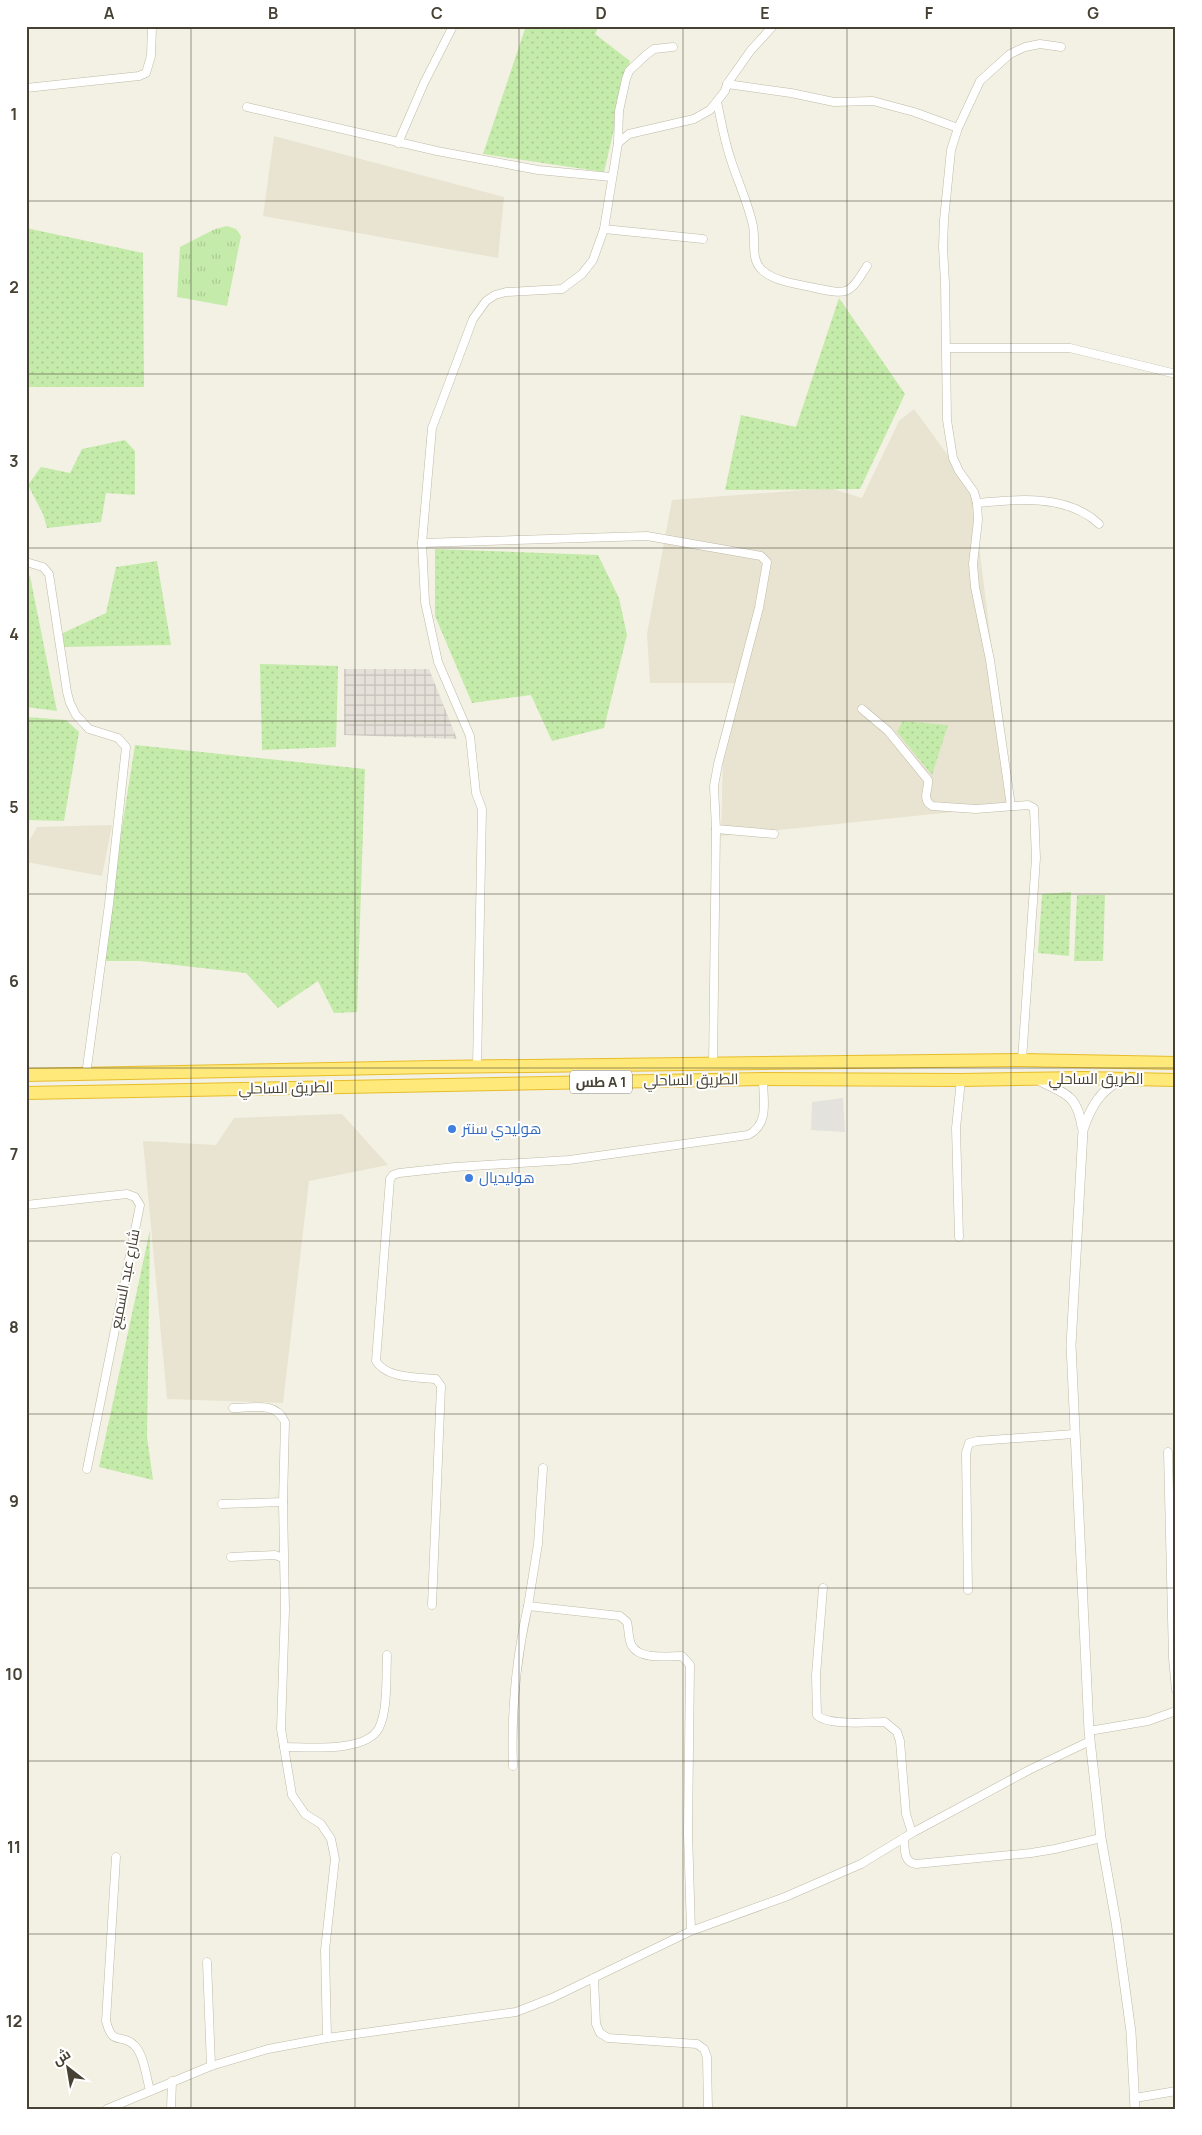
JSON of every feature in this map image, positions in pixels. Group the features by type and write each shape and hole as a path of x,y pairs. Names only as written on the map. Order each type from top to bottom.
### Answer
{"highway":[{"name":"الطريق الساحلي","path":"26,1075 1022,1060 1176,1063"},
{"name":"الطريق الساحلي","path":"26,1093 763,1079 1037,1080 1123,1078 1176,1080"}],"street":[{"path":"26,88 140,76 146,72 151,56 152,26"},
{"path":"398,143 424,83 453,26"},
{"path":"618,142 629,134 694,119 710,110 725,91 727,84 751,50 773,26"},
{"path":"1011,806 990,660 975,588 973,564 978,520 976,503 974,492 953,458 949,439 942,247 948,170 958,128 980,81 999,62 1025,47 1040,44 1061,48"},
{"path":"477,1067 482,809 476,793 470,736 436,653 425,602 422,544 432,428 473,319 486,301 495,295 506,292 562,289 570,284 594,260 604,229 618,142 619,111 629,71 654,50 673,47"},
{"path":"727,84 791,93 834,102 873,101 914,112 958,128"},
{"path":"717,102 730,156 751,214 755,257 757,264 762,270 773,277 834,293 847,292 857,282 867,266"},
{"path":"247,107 398,143 538,170 611,178"},
{"path":"604,229 703,239"},
{"path":"946,348 1070,348 1176,374"},
{"path":"976,503 1018,500 1054,503 1084,512 1099,524"},
{"path":"422,544 647,536 761,556 767,562 759,608 718,764 714,786 716,829 713,1065"},
{"path":"26,562 43,567 49,574 66,692 76,714 89,729 118,738 126,746 109,904 86,1075"},
{"path":"862,709 888,731 928,780 926,796 928,803 932,806 952,809 1032,806 1035,813 1036,858 1022,1060"},
{"path":"716,829 774,834"},
{"path":"1083,1130 1096,1100 1106,1089 1123,1078"},
{"path":"432,1605 441,1386 436,1379 388,1373 381,1369 376,1361 390,1179 393,1174 569,1160 748,1135 758,1129 763,1120 763,1079"},
{"path":"959,1237 956,1128 961,1080"},
{"path":"1037,1080 1071,1097 1078,1111 1083,1130 1071,1345 1089,1731 1101,1838 1116,1922 1131,2032 1135,2109"},
{"name":"شارع عبد السميع","path":"26,1205 127,1194 135,1197 140,1205 88,1469"},
{"path":"233,1408 270,1407 281,1413 284,1422 283,1558 285,1609 280,1710 292,1795 305,1814 320,1824 331,1839 335,1859 325,1950 327,2038"},
{"path":"968,1590 966,1453 969,1443 1074,1434"},
{"path":"1168,1452 1173,1658 1176,1690"},
{"path":"513,1766 512,1739 516,1663 538,1544 543,1468"},
{"path":"222,1504 283,1502"},
{"path":"231,1557 275,1555 283,1558"},
{"path":"823,1588 816,1675 817,1715 820,1719 845,1722 885,1722 897,1732 900,1741 906,1814 912,1833"},
{"path":"528,1606 620,1616 627,1622 631,1646 638,1652 646,1655 682,1656 688,1660 690,1665 688,1833 691,1931"},
{"path":"284,1747 351,1746 366,1740 379,1730 384,1712 387,1655"},
{"path":"1089,1731 1148,1721 1176,1711"},
{"path":"106,2109 211,2066 268,2050 327,2038 516,2012 552,1998 691,1931 827,1880 861,1864 912,1833 1037,1766 1090,1741"},
{"path":"904,1838 906,1860 909,1863 916,1864 1039,1852 1101,1838"},
{"path":"116,1857 106,2021 109,2032 116,2039 130,2042 135,2046 140,2054 150,2090"},
{"path":"206,1962 211,2066"},
{"path":"594,1978 596,2024 600,2033 608,2038 697,2044 704,2049 707,2057 708,2109"},
{"path":"171,2109 172,2081"},
{"path":"1135,2098 1176,2091"}],"shaded area":[{"path":"274,136 504,197 498,258 263,216"},
{"path":"914,409 972,488 1011,806 721,836 723,758 739,683 650,683 647,634 672,500 830,488 862,498 899,421"},
{"path":"344,669 429,669 457,739 344,735"},
{"path":"112,825 102,876 26,862 26,847 37,827"},
{"path":"843,1098 845,1132 811,1130 812,1102"},
{"path":"342,1114 388,1165 309,1181 283,1403 167,1399 143,1141 216,1145 234,1118"}],"green space":[{"path":"526,26 599,26 595,34 630,61 604,172 483,154"},
{"path":"227,226 236,229 241,236 227,306 177,297 180,247 215,229"},
{"path":"26,228 143,253 144,387 26,387"},
{"path":"839,298 905,394 860,489 725,490 741,415 796,427"},
{"path":"125,440 135,451 135,495 106,493 101,522 47,528 43,514 28,485 41,467 70,473 82,449"},
{"path":"435,549 598,555 619,598 627,635 604,728 552,741 531,695 472,703 435,616"},
{"path":"157,561 171,645 60,647 63,633 106,613 116,567"},
{"path":"26,575 30,576 57,711 26,707"},
{"path":"260,664 338,666 336,747 262,750"},
{"path":"27,717 66,720 79,732 64,821 26,820"},
{"path":"903,721 948,725 932,775 897,732"},
{"path":"135,745 365,769 357,1012 334,1013 318,981 278,1008 246,973 140,961 101,961"},
{"path":"1071,892 1069,956 1038,953 1042,894"},
{"path":"1077,895 1105,895 1103,961 1074,961"},
{"path":"150,1230 147,1437 153,1480 99,1467"}],"place":[{"name":"هوليدي سنتر","path":"452,1129"},
{"name":"هوليديال","path":"469,1178"}]}
